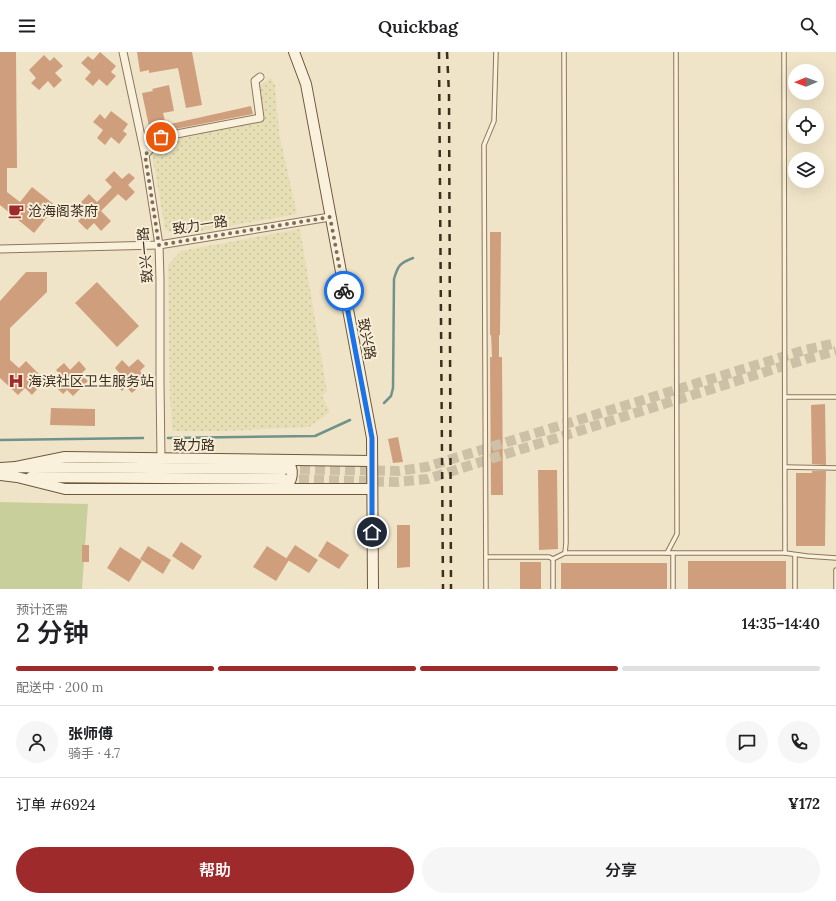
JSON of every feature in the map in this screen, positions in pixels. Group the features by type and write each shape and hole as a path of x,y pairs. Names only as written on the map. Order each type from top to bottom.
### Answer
{"street":[{"name":"致兴一路","path":"123,52 145,155 159,245 161,459"},
{"name":"致兴路","path":"294,52 306,84 372,438 373,589"},
{"path":"145,155 161,137 260,118 255,81 260,77"},
{"name":"致力一路","path":"0,250 159,245 330,217"},
{"name":"致力路","path":"0,475 17,472 65,457 161,459 284,474 372,489"},
{"name":"致力路","path":"0,468 17,472 69,476 284,474 372,461"}],"lane":[{"path":"486,589 484,145 494,121 496,52"},
{"path":"564,52 565,553"},
{"path":"667,553 677,534 676,52"},
{"path":"784,52 785,553"},
{"path":"785,397 836,397"},
{"path":"785,467 836,468"},
{"path":"553,560 565,553 785,553 836,558"},
{"path":"673,553 673,589"},
{"path":"795,555 796,589"},
{"path":"486,557 549,557 553,560"},
{"path":"553,560 553,589"},
{"path":"836,570 836,589"}],"shaded area":[{"path":"271,78 275,85 279,133 297,214 177,235 165,229 152,153 165,142 263,121 259,86"},
{"path":"300,229 327,392 322,396 330,412 309,427 225,431 172,431 168,265 181,251"}],"green space":[{"path":"0,502 88,504 82,589 0,589"}],"building":[{"path":"0,52 16,52 17,168 7,168 7,192 20,202 32,187 56,206 34,233 0,205"},
{"path":"100,52 116,66 111,72 116,76 107,86 99,79 93,86 85,79 91,72 81,63 88,56 93,60"},
{"path":"137,52 192,52 202,105 186,108 178,68 149,73 149,70 140,72"},
{"path":"44,55 50,61 54,57 63,66 55,73 62,80 54,88 48,81 39,90 31,83 36,78 29,70"},
{"path":"169,85 174,111 163,113 166,125 251,106 253,114 160,132 151,136 142,93 153,91 152,89"},
{"path":"111,111 128,124 123,131 127,134 119,144 111,137 105,145 97,138 103,130 93,122 100,114 105,119"},
{"path":"114,171 122,179 129,173 135,178 128,185 135,192 126,201 118,194 101,211 111,221 101,231 94,223 87,230 78,221 85,214 77,206 89,194 97,202 112,187 105,180"},
{"path":"490,232 501,232 499,357 502,357 503,495 491,495 490,357 492,357 490,335"},
{"path":"26,272 47,272 47,292 10,328 10,360 19,368 26,361 39,374 32,381 39,387 32,395 25,388 18,395 0,378 0,301"},
{"path":"97,282 139,326 117,347 75,303"},
{"path":"138,359 145,366 140,371 147,379 132,393 126,387 122,391 113,382 121,375 115,368 122,360 129,367"},
{"path":"79,361 86,369 81,374 88,381 73,396 67,390 63,394 54,385 62,377 56,370 64,363 70,370"},
{"path":"825,404 826,465 812,464 811,405"},
{"path":"51,408 95,409 95,426 50,425"},
{"path":"398,437 403,462 393,463 388,439"},
{"path":"538,470 557,470 558,549 539,550"},
{"path":"812,471 826,471 825,546 796,546 796,473 812,473"},
{"path":"397,525 410,525 410,567 397,568"},
{"path":"327,541 349,555 339,569 318,556"},
{"path":"181,542 202,556 193,570 172,556"},
{"path":"82,545 89,545 89,562 82,562"},
{"path":"295,545 318,560 309,573 286,559"},
{"path":"148,546 171,560 163,574 140,559"},
{"path":"267,546 289,560 276,581 253,567"},
{"path":"120,547 142,561 129,582 107,568"},
{"path":"688,561 786,561 786,589 688,589"},
{"path":"520,562 541,562 541,589 520,589"},
{"path":"561,563 667,563 667,589 561,589"}],"waterway":[{"path":"384,403 391,396 393,388 394,279 400,265 413,258"},
{"path":"168,438 315,436 350,420"},
{"path":"0,440 143,438"}],"tunnel":[{"path":"285,469 399,471 426,467 805,350 836,343"},
{"path":"284,479 396,482 427,479 806,359 836,351"}],"railway":[{"path":"439,52 443,589"},
{"path":"447,52 449,94 451,589"}],"way so far":[{"path":"161,137 145,155 159,245 330,217 344,291"}],"place":[{"name":"沧海阁茶府","path":"16,211"},
{"name":"海滨社区卫生服务站","path":"16,381"}],"route":[{"path":"344,291 372,438 372,532"}]}
